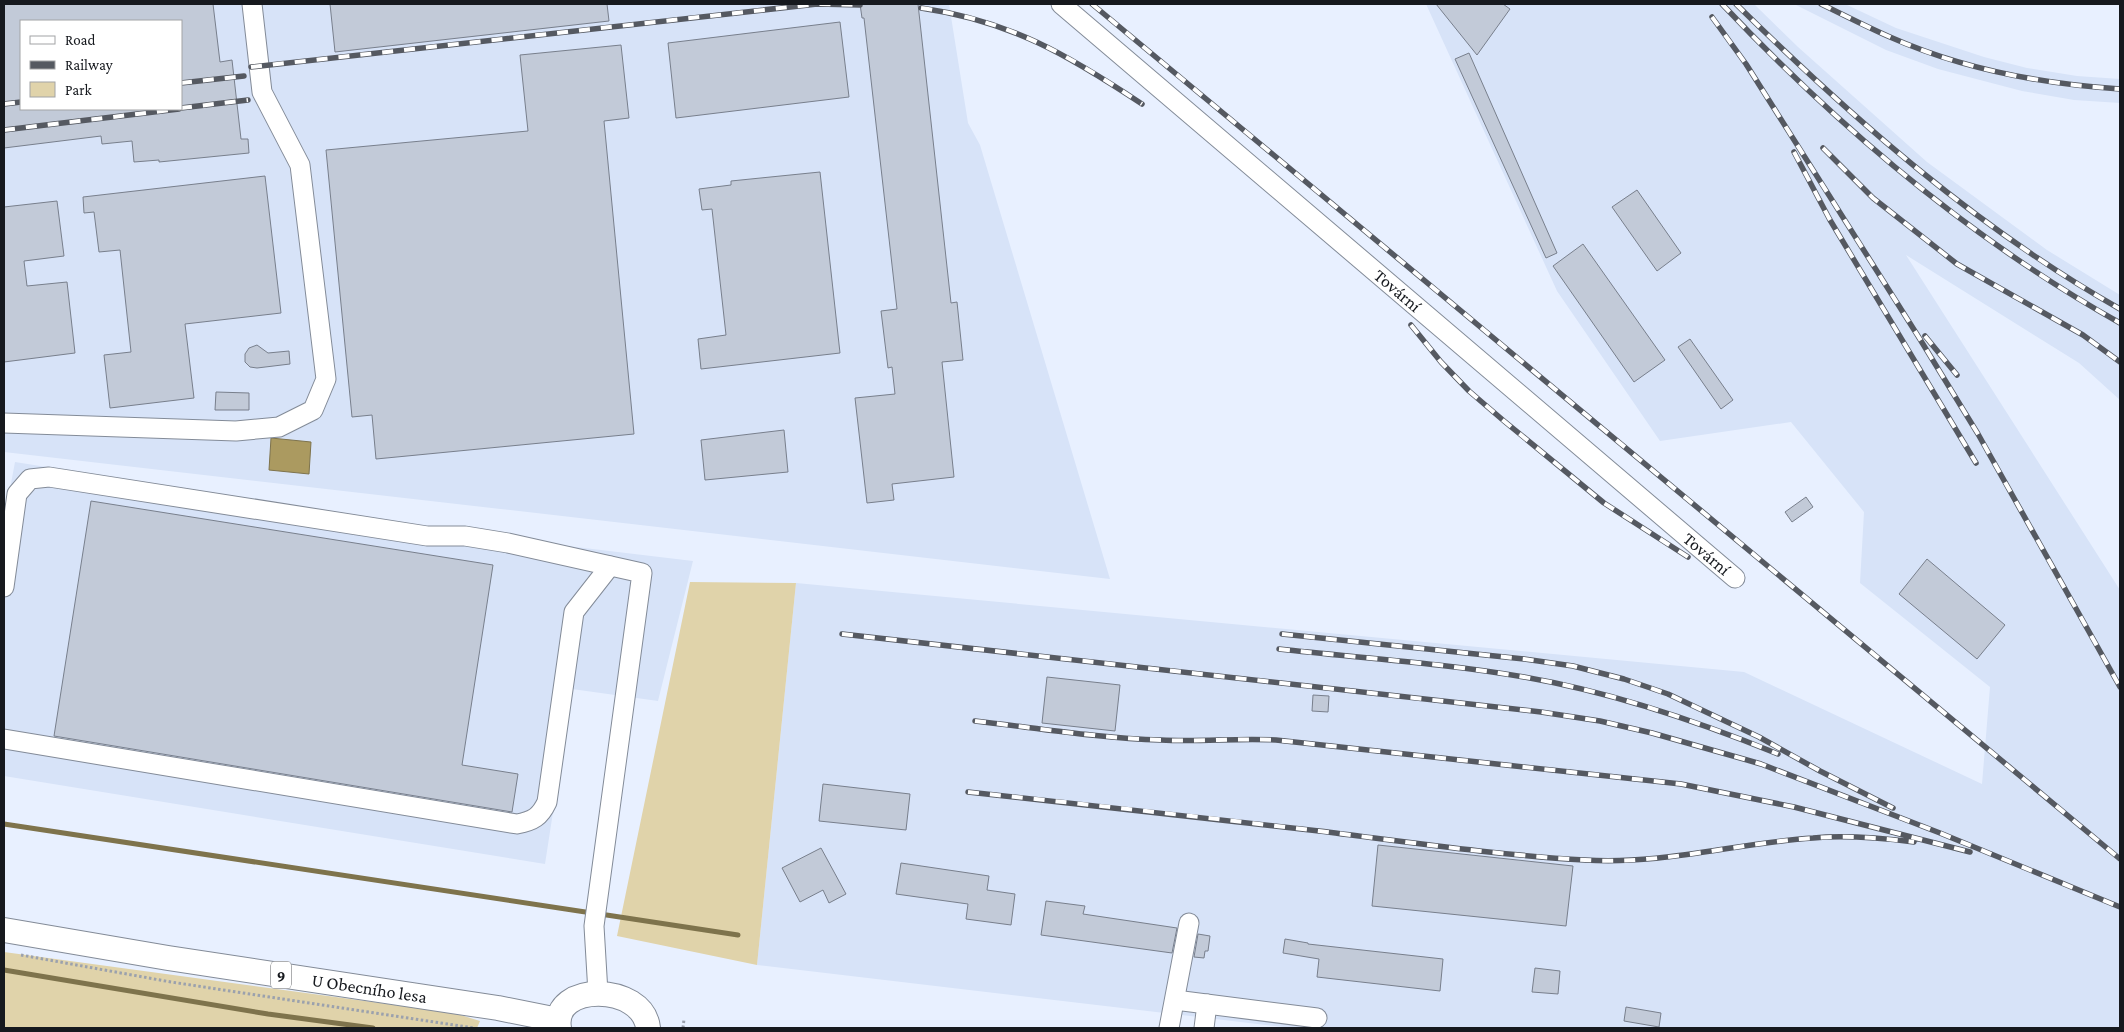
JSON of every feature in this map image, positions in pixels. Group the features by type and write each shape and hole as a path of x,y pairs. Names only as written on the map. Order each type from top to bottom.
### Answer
{"main road":[{"name":"U Obecního lesa","path":"4,930 168,958 498,1008 558,1024 560,1011 566,1004 580,997 598,993 622,997 644,1015 648,1028"}],"street":[{"path":"4,423 236,432 279,427 313,410 326,379 300,165 262,92 252,4"},
{"name":"Tovární","path":"1061,4 1735,578"},
{"path":"4,587 17,494 30,479 49,477 427,536 465,536 508,543 642,573 594,926 598,993"},
{"path":"4,738 517,824 529,822 542,812 547,802 574,612 610,566"},
{"path":"1169,1028 1189,923"},
{"path":"1175,1000 1317,1018"},
{"path":"1204,1028 1207,1004"}],"path":[{"path":"14,953 181,983 474,1028"},
{"path":"683,1028 684,1020"}],"shaded area":[{"path":"4,4 949,4 968,123 980,145 1110,579 4,452"},
{"path":"1426,4 1754,4 1798,47 1927,162 2047,250 2120,295 2120,400 2079,363 1906,255 2120,590 2120,1028 1292,1028 757,965 796,583 1744,672 1982,784 1990,687 1860,583 1864,512 1791,422 1660,441 1557,291"},
{"path":"1794,4 1845,4 1896,28 1984,57 2027,68 2077,76 2120,79 2120,103 2074,100 2022,91 1938,69 1886,50"},
{"path":"271,438 311,442 309,474 269,470"},
{"path":"15,462 419,526 463,526 501,532 534,542 693,561 658,701 572,689 545,864 4,776 4,521"}],"green space":[{"path":"690,582 796,583 757,965 617,936"},
{"path":"4,952 454,1013 480,1021 477,1028 4,1028"}],"building":[{"path":"4,4 213,4 220,62 232,60 241,139 248,139 249,153 159,162 159,160 134,162 132,141 102,144 101,136 4,148"},
{"path":"330,4 607,4 609,21 335,52"},
{"path":"860,4 918,4 951,303 957,302 963,360 942,362 954,477 892,484 894,500 867,503 855,398 895,394 892,367 888,368 881,311 897,309 864,18 862,18"},
{"path":"1436,4 1503,4 1510,9 1477,55"},
{"path":"840,22 849,97 676,118 668,43"},
{"path":"621,45 629,118 604,121 634,434 376,459 372,415 352,417 326,150 528,131 520,55"},
{"path":"1469,53 1557,253 1546,258 1455,59"},
{"path":"820,172 840,353 701,369 698,339 726,335 712,209 702,210 699,189 731,185 731,181"},
{"path":"265,176 281,313 185,324 194,398 110,408 104,355 131,352 120,250 99,252 94,212 84,213 83,197"},
{"path":"1637,190 1681,253 1657,271 1612,207"},
{"path":"57,201 64,256 24,261 27,286 67,282 75,353 4,362 4,207"},
{"path":"1583,244 1665,360 1634,382 1553,266"},
{"path":"1690,339 1733,400 1721,409 1678,347"},
{"path":"257,345 268,353 289,351 290,364 257,368 250,367 245,362 245,354 249,348"},
{"path":"216,392 249,393 249,410 215,410"},
{"path":"784,430 788,472 705,480 701,440"},
{"path":"1806,497 1813,507 1792,522 1785,512"},
{"path":"91,501 493,565 462,765 518,774 512,812 54,736"},
{"path":"1927,559 2005,625 1977,659 1899,594"},
{"path":"1047,677 1120,685 1115,731 1042,723"},
{"path":"1313,695 1329,696 1328,712 1312,711"},
{"path":"823,784 910,794 906,830 819,821"},
{"path":"1378,845 1573,866 1566,926 1372,906"},
{"path":"821,848 846,894 829,903 823,890 800,902 782,868"},
{"path":"901,863 989,876 987,890 1015,894 1011,925 966,919 968,904 896,894"},
{"path":"1046,901 1085,906 1083,914 1177,928 1172,953 1041,935"},
{"path":"1198,934 1210,936 1208,951 1205,951 1204,958 1194,957"},
{"path":"1285,939 1308,944 1443,959 1440,991 1317,977 1319,959 1283,953"},
{"path":"1535,968 1560,971 1558,994 1532,992"},
{"path":"1626,1007 1661,1013 1659,1027 1624,1021"}],"waterway":[{"path":"4,824 592,913"},
{"path":"600,914 738,935"},
{"path":"4,970 268,1014 373,1028"}],"railway":[{"path":"251,67 817,4 860,5"},
{"path":"1092,4 2120,859"},
{"path":"1722,4 1812,94 1909,178 1960,218 2012,255 2065,291 2120,323"},
{"path":"1736,4 1825,89 1918,169 2016,243 2120,309"},
{"path":"1821,4 1881,33 1945,58 2032,79 2120,89"},
{"path":"921,8 983,22 1038,42 1089,70 1142,104"},
{"path":"1712,17 1746,64 1978,434 2120,687"},
{"path":"182,83 244,76"},
{"path":"182,108 248,100"},
{"path":"4,104 20,102"},
{"path":"4,130 171,110"},
{"path":"1823,148 1873,198 1957,264 2083,335 2120,362"},
{"path":"1794,152 1830,220 1976,463"},
{"path":"1411,325 1441,362 1469,391 1504,421 1604,503 1688,557"},
{"path":"1925,336 1957,375"},
{"path":"842,634 1541,712 1600,721 1652,733 1761,764 1940,833 2120,907"},
{"path":"1282,634 1524,659 1573,666 1624,679 1668,694 1759,737 1893,808"},
{"path":"1279,649 1463,668 1557,683 1621,699 1685,719 1778,754"},
{"path":"975,721 1138,739 1276,740 1681,784 1794,807 1970,852"},
{"path":"968,792 1231,821 1485,852 1585,860 1614,861 1671,857 1825,837 1864,837 1914,842"}]}
